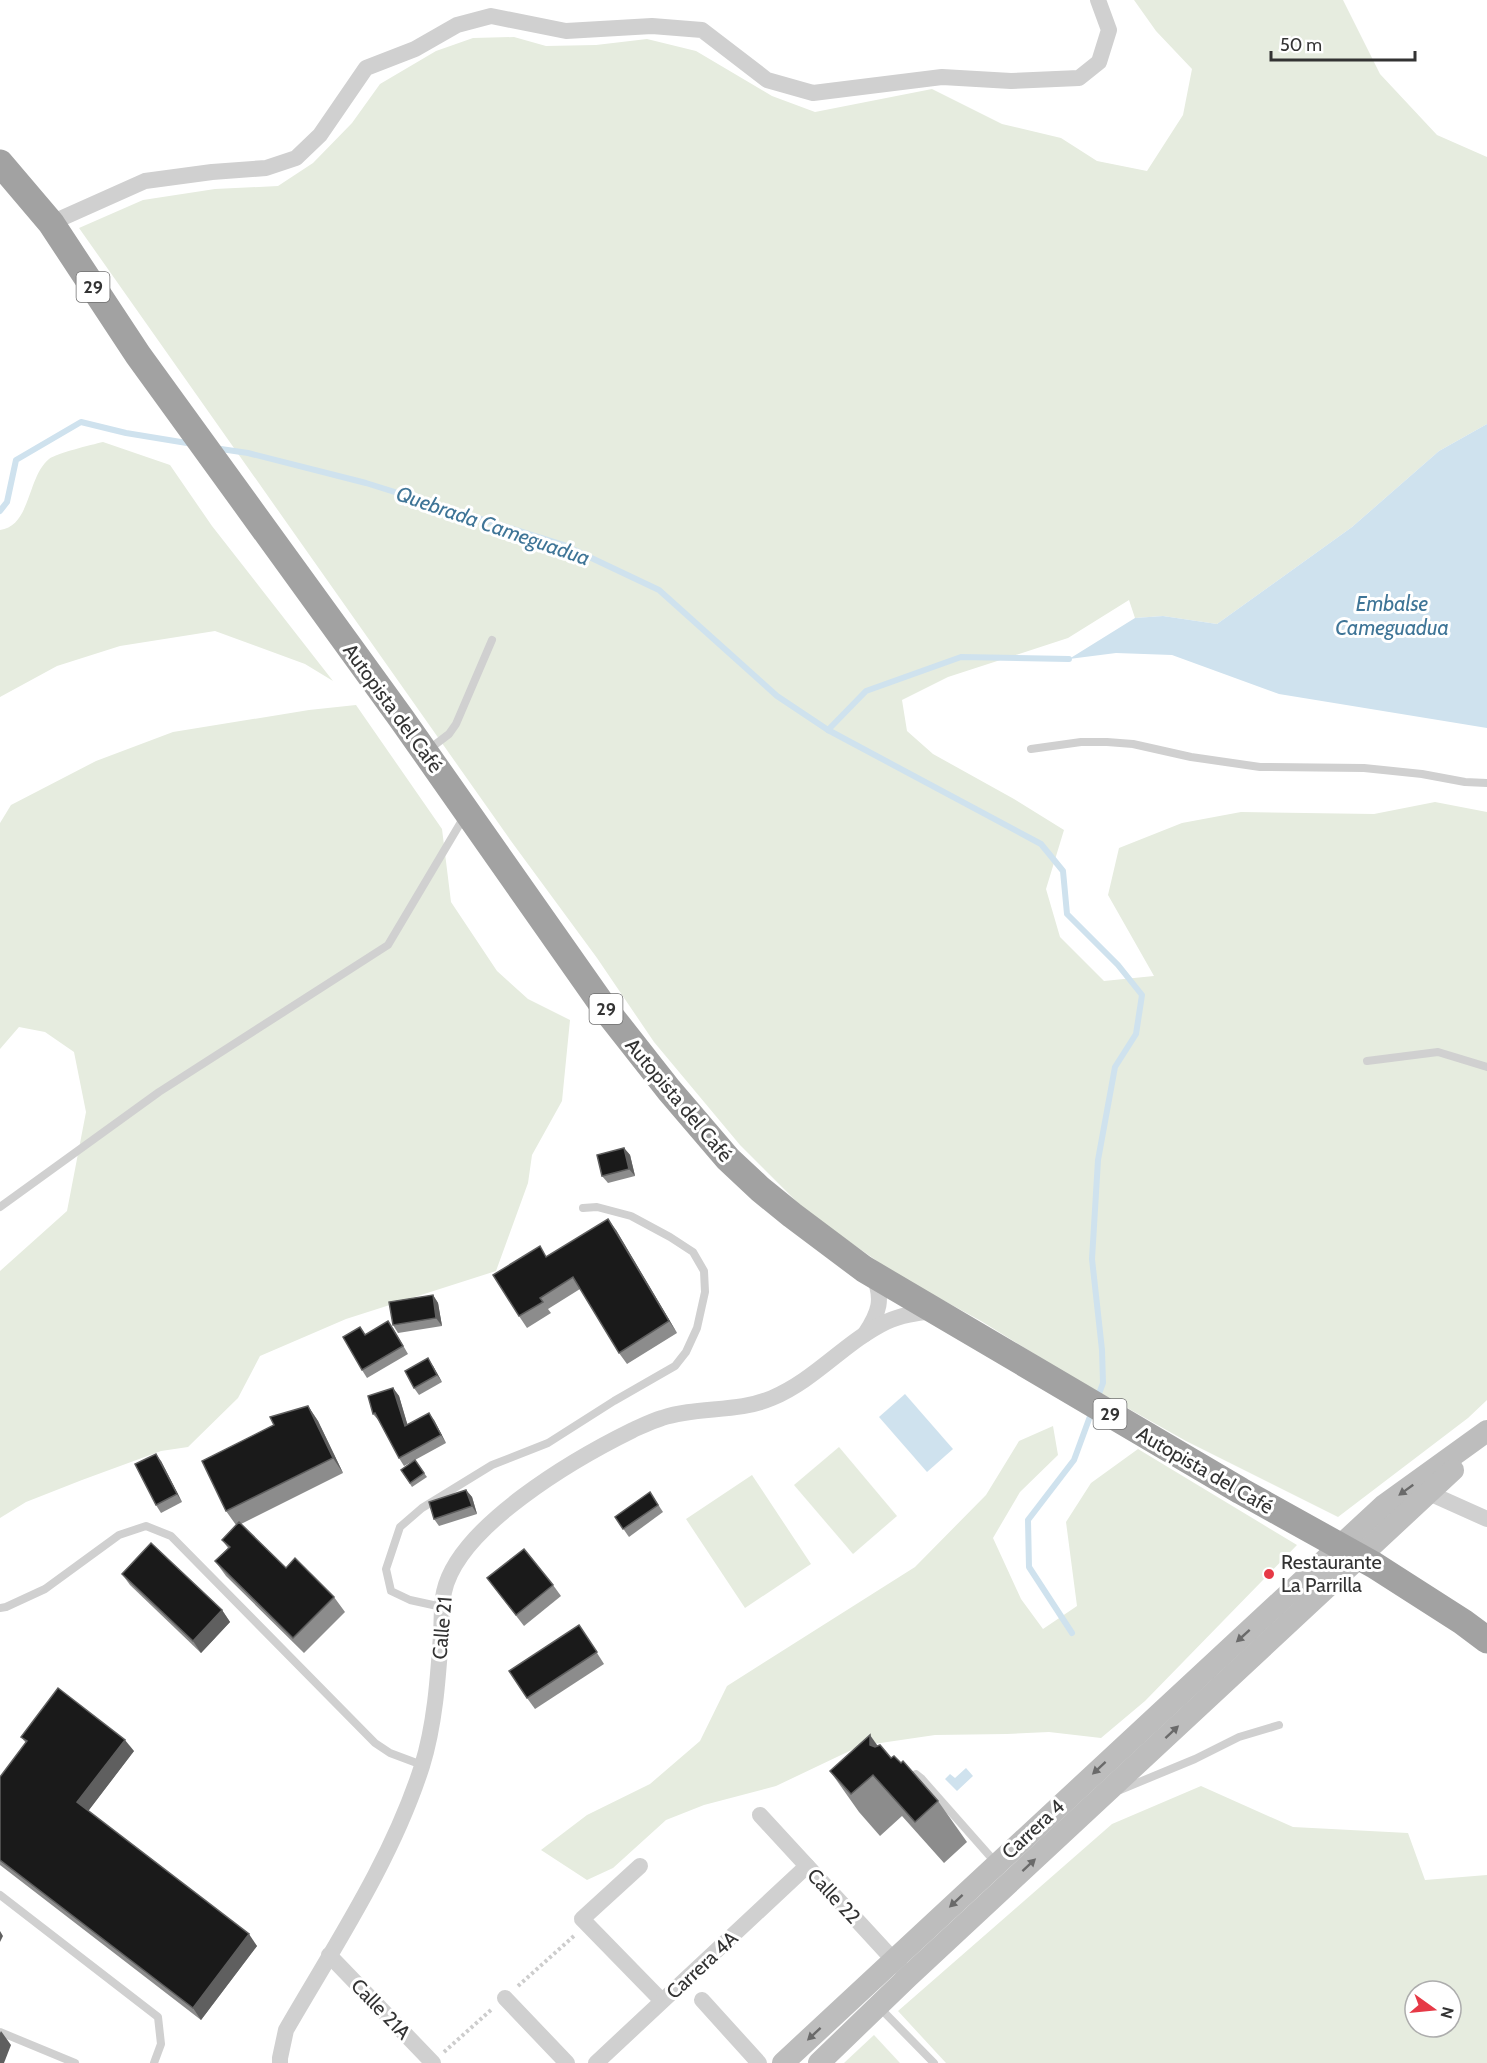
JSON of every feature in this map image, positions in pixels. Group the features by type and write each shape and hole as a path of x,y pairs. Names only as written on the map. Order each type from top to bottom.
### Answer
{"highway":[{"name":"Autopista del Café","path":"1,167 51,223 138,355 425,752 606,1010 728,1159 760,1189 826,1242 873,1275 1172,1451 1374,1565 1453,1615 1487,1640"}],"main road":[{"path":"1295,1604 1390,1515 1487,1431"},
{"path":"1390,1515 1429,1493 1487,1438"},
{"name":"Carrera 4","path":"819,2063 1103,1796 1295,1604"},
{"name":"Carrera 4","path":"783,2063 996,1863 1295,1604"}],"street":[{"path":"51,223 145,182 212,172 266,168 296,158 320,135 366,68 416,49 457,25 491,16 566,31 652,26 702,30 767,80 813,93 942,77 1011,81 1079,78 1099,62 1109,30 1098,0"},
{"name":"Calle 21","path":"862,1337 877,1313 879,1288 873,1275"},
{"name":"Calle 21","path":"280,2063 286,2030 396,1834 422,1766 433,1718 444,1592 456,1563 467,1548 518,1501 552,1476 634,1429 663,1417 749,1406 772,1398 803,1382 862,1337 886,1322 904,1315 933,1311"},
{"path":"1429,1493 1487,1519"},
{"name":"Calle 22","path":"760,1815 908,1977"},
{"path":"640,1866 582,1919 662,2001"},
{"name":"Carrera 4A","path":"596,2063 807,1866"},
{"name":"Calle 21A","path":"329,1955 433,2063"},
{"path":"505,1998 567,2063"},
{"path":"702,2000 759,2063"}],"lane":[{"path":"425,752 449,734 456,724 492,640"},
{"path":"1031,749 1081,742 1107,742 1133,744 1236,764 1386,770 1465,782 1487,783"},
{"path":"0,1207 159,1092 388,945 467,812"},
{"path":"1367,1061 1438,1052 1487,1067"},
{"path":"442,1607 410,1600 392,1591 386,1569 400,1527 422,1508 492,1465 548,1443 675,1366 686,1352 697,1328 705,1292 704,1271 693,1252 631,1216 597,1207 583,1208"},
{"path":"0,1608 45,1589 119,1535 146,1526 171,1536 375,1743 390,1753 422,1766"},
{"path":"1103,1796 1156,1776 1239,1737 1279,1725"},
{"path":"904,1782 916,1774 921,1778 996,1863"},
{"path":"0,1895 158,2017 161,2044 154,2063"},
{"path":"878,2007 934,2063"},
{"path":"0,2032 75,2063"}],"shaded area":[{"path":"1134,0 1343,0 1380,74 1437,135 1487,157 1487,424 1439,451 1352,527 1217,624 1163,616 1135,618 1129,600 1068,638 948,677 902,700 907,731 933,754 1064,830 1046,889 1060,937 1104,981 1154,976 1108,895 1119,848 1182,823 1241,812 1374,814 1435,802 1487,812 1487,1400 1468,1418 1338,1517 1186,1441 1067,1374 981,1321 897,1275 807,1212 740,1145 654,1042 597,958 511,841 79,228 143,200 215,189 278,186 313,163 352,123 380,84 436,51 473,38 514,37 546,46 596,45 647,39 696,51 772,96 815,112 932,89 1002,124 1061,138 1097,161 1147,171 1183,115 1192,69 1156,31"},
{"path":"103,442 170,465 212,526 333,681 305,664 215,631 120,646 57,666 0,697 0,530 10,527 18,520 36,477 49,459"},
{"path":"356,705 442,829 451,902 497,971 528,999 570,1020 562,1101 532,1155 528,1183 496,1271 346,1319 260,1356 238,1398 188,1447 161,1451 82,1480 26,1502 0,1518 0,1271 67,1211 86,1112 74,1052 45,1032 19,1027 0,1049 0,823 11,805 96,761 173,732 309,710"},
{"path":"1053,1426 1058,1455 1020,1492 993,1538 1021,1599 1043,1629 1077,1606 1066,1522 1091,1483 1138,1449 1297,1545 1145,1701 1101,1738 1049,1732 935,1735 860,1746 776,1786 704,1805 666,1820 613,1868 587,1880 541,1850 587,1815 650,1784 700,1741 727,1686 915,1567 986,1495 1019,1441"},
{"path":"839,1447 897,1516 853,1554 794,1485"},
{"path":"752,1475 811,1564 745,1608 686,1519"},
{"path":"1201,1786 1293,1827 1408,1833 1425,1880 1487,1875 1487,2063 946,2063 898,2011 1112,1824"},
{"path":"874,2035 900,2063 844,2063"}],"water":[{"name":"Embalse Cameguadua","path":"1487,424 1487,728 1279,694 1172,655 1116,653 1069,659 1135,618 1163,616 1217,624 1352,527 1439,451"},
{"path":"905,1394 953,1449 927,1472 879,1417"},
{"path":"966,1768 973,1776 957,1791 945,1779 950,1774 955,1778"}],"building":[{"path":"624,1148 629,1169 602,1176 597,1155"},
{"path":"608,1219 669,1321 619,1353 573,1277 540,1298 543,1302 519,1316 493,1275 540,1246 546,1257"},
{"path":"433,1295 436,1318 393,1325 389,1302"},
{"path":"388,1321 403,1346 362,1370 343,1337 360,1327 365,1335"},
{"path":"428,1358 437,1375 414,1388 405,1371"},
{"path":"393,1388 405,1426 429,1413 441,1435 399,1458 375,1413 373,1414 368,1396"},
{"path":"308,1406 333,1458 226,1511 202,1461 274,1425 270,1417"},
{"path":"156,1454 177,1494 156,1505 135,1464"},
{"path":"415,1460 424,1473 410,1483 401,1470"},
{"path":"466,1490 472,1506 434,1519 429,1502"},
{"path":"650,1492 658,1505 623,1529 615,1517"},
{"path":"239,1522 286,1568 295,1558 334,1597 293,1638 215,1561 230,1547 222,1540"},
{"path":"151,1543 222,1610 193,1641 122,1574"},
{"path":"524,1549 553,1585 516,1615 487,1578"},
{"path":"579,1625 597,1652 527,1698 509,1671"},
{"path":"58,1688 125,1740 77,1802 249,1934 193,2008 0,1860 0,1777 27,1741 21,1737"},
{"path":"870,1735 870,1745 875,1747 880,1745 891,1758 894,1756 901,1763 903,1761 938,1801 915,1822 873,1775 851,1794 830,1771"}],"waterway":[{"name":"Quebrada Cameguadua","path":"0,511 7,502 16,460 81,422 126,433 193,444"},
{"path":"214,448 248,453 366,483 564,545 659,590 777,696 828,730 1041,844 1063,871 1067,914 1118,965 1142,995 1136,1034 1115,1067 1098,1160 1092,1259 1102,1350 1103,1383 1097,1399"},
{"name":"Quebrada Cameguadua","path":"828,730 866,691 961,657 1069,659"},
{"path":"1072,1633 1029,1567 1028,1520 1074,1460 1092,1411"}],"place":[{"name":"Restaurante La Parrilla","path":"1269,1574"}]}
